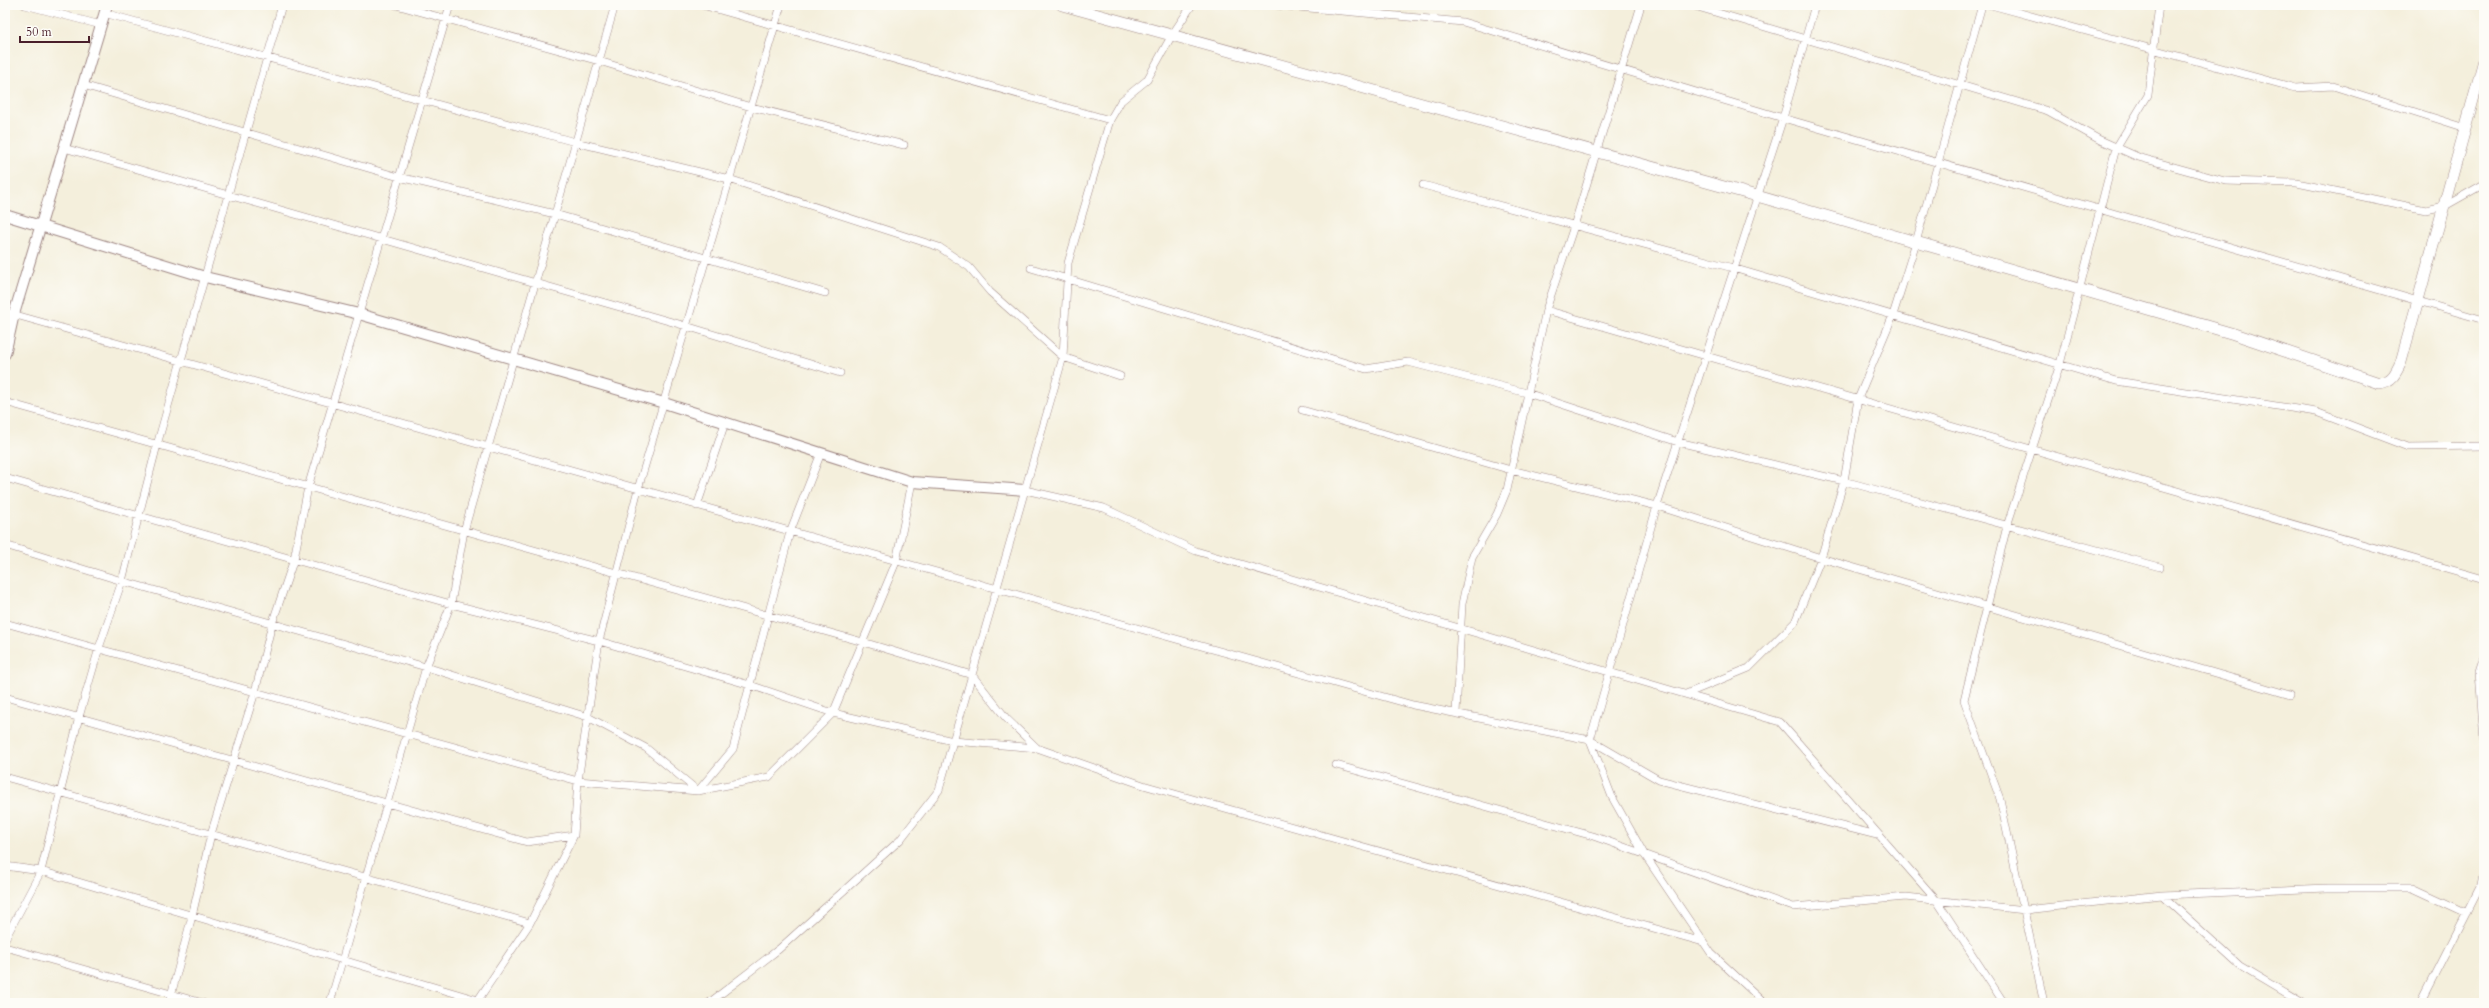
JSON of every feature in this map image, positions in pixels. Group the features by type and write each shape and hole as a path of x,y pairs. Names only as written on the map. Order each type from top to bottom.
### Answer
{"main road":[{"path":"1062,5 1757,196 2234,334 2379,383 2387,382 2391,379 2401,362 2484,60"}],"street":[{"path":"24,5 100,25"},
{"path":"5,939 41,871 79,717 99,648 122,582 157,445 282,5"},
{"path":"396,5 598,61 751,107 904,145"},
{"path":"169,1003 192,916 211,834 255,692 272,624 294,559 308,487 450,5"},
{"path":"330,1003 389,803 426,667 451,604 464,531 614,5"},
{"path":"702,5 774,27 1110,120"},
{"path":"5,866 41,871 342,960 477,1002 530,922 574,835 578,782 599,641 638,489 781,5"},
{"path":"709,1003 779,949 900,840 939,790 1063,357 1068,263 1110,120 1121,101 1147,80 1172,35 1192,5"},
{"path":"1276,5 1463,22 1783,118 2484,320"},
{"path":"1456,714 1462,604 1472,557 1497,514 1508,490 1527,392 1546,310 1574,226 1641,5"},
{"path":"1691,5 1806,38 2048,112 2116,148 2138,157 2225,181 2297,183 2426,210 2445,206 2484,184"},
{"path":"1765,1003 1711,953 1644,854 1612,797 1590,740 1658,506 1733,268 1783,118 1815,5"},
{"path":"1686,694 1749,668 1795,622 1821,558 1844,482 1858,399 1893,315 1916,242 1961,85 1982,5"},
{"path":"1991,5 2295,88 2333,86 2466,128"},
{"path":"2044,1003 2000,799 1964,700 2007,526 2060,364 2116,148 2148,95 2159,5"},
{"path":"5,354 9,313 42,225 105,9 267,59 422,99 576,142 729,179 939,247 969,267 990,292 1063,357 1120,376"},
{"path":"83,85 246,131 399,177 555,214 825,293"},
{"path":"64,148 686,326 840,373"},
{"path":"1423,185 1733,268 2116,381 2316,412 2408,447 2484,446"},
{"path":"5,215 42,225 205,277 359,314 664,403 912,482 1025,490 1104,508 1196,551 1780,722 1877,835 1937,901 2004,1003"},
{"path":"1032,268 1366,369 1408,362 1527,392 1678,442 1844,482 2160,567"},
{"path":"1546,310 2032,448 2484,579"},
{"path":"9,313 996,590 1413,705 1590,740 1659,780 1877,835"},
{"path":"5,402 769,615 972,675 1006,718 1037,748"},
{"path":"1302,410 1511,470 1658,506 1821,558 2290,694"},
{"path":"697,506 725,423"},
{"path":"698,791 733,749 790,532 821,453"},
{"path":"5,478 451,604 599,641 750,685 833,713 953,741 1037,748 1143,785 1704,942"},
{"path":"5,623 578,782 698,791 769,777 833,713 896,562 912,482"},
{"path":"5,545 122,582 426,667 588,717 646,748 698,791"},
{"path":"2484,656 2479,671 2484,742"},
{"path":"5,697 527,842 574,835"},
{"path":"1336,765 1593,836 1793,907 1906,897 2025,910 2162,895 2327,888 2413,888 2467,913"},
{"path":"5,777 530,922"},
{"path":"2420,1003 2481,885 2484,869"},
{"path":"2162,895 2240,966 2302,1003"},
{"path":"5,947 203,1003"}]}
